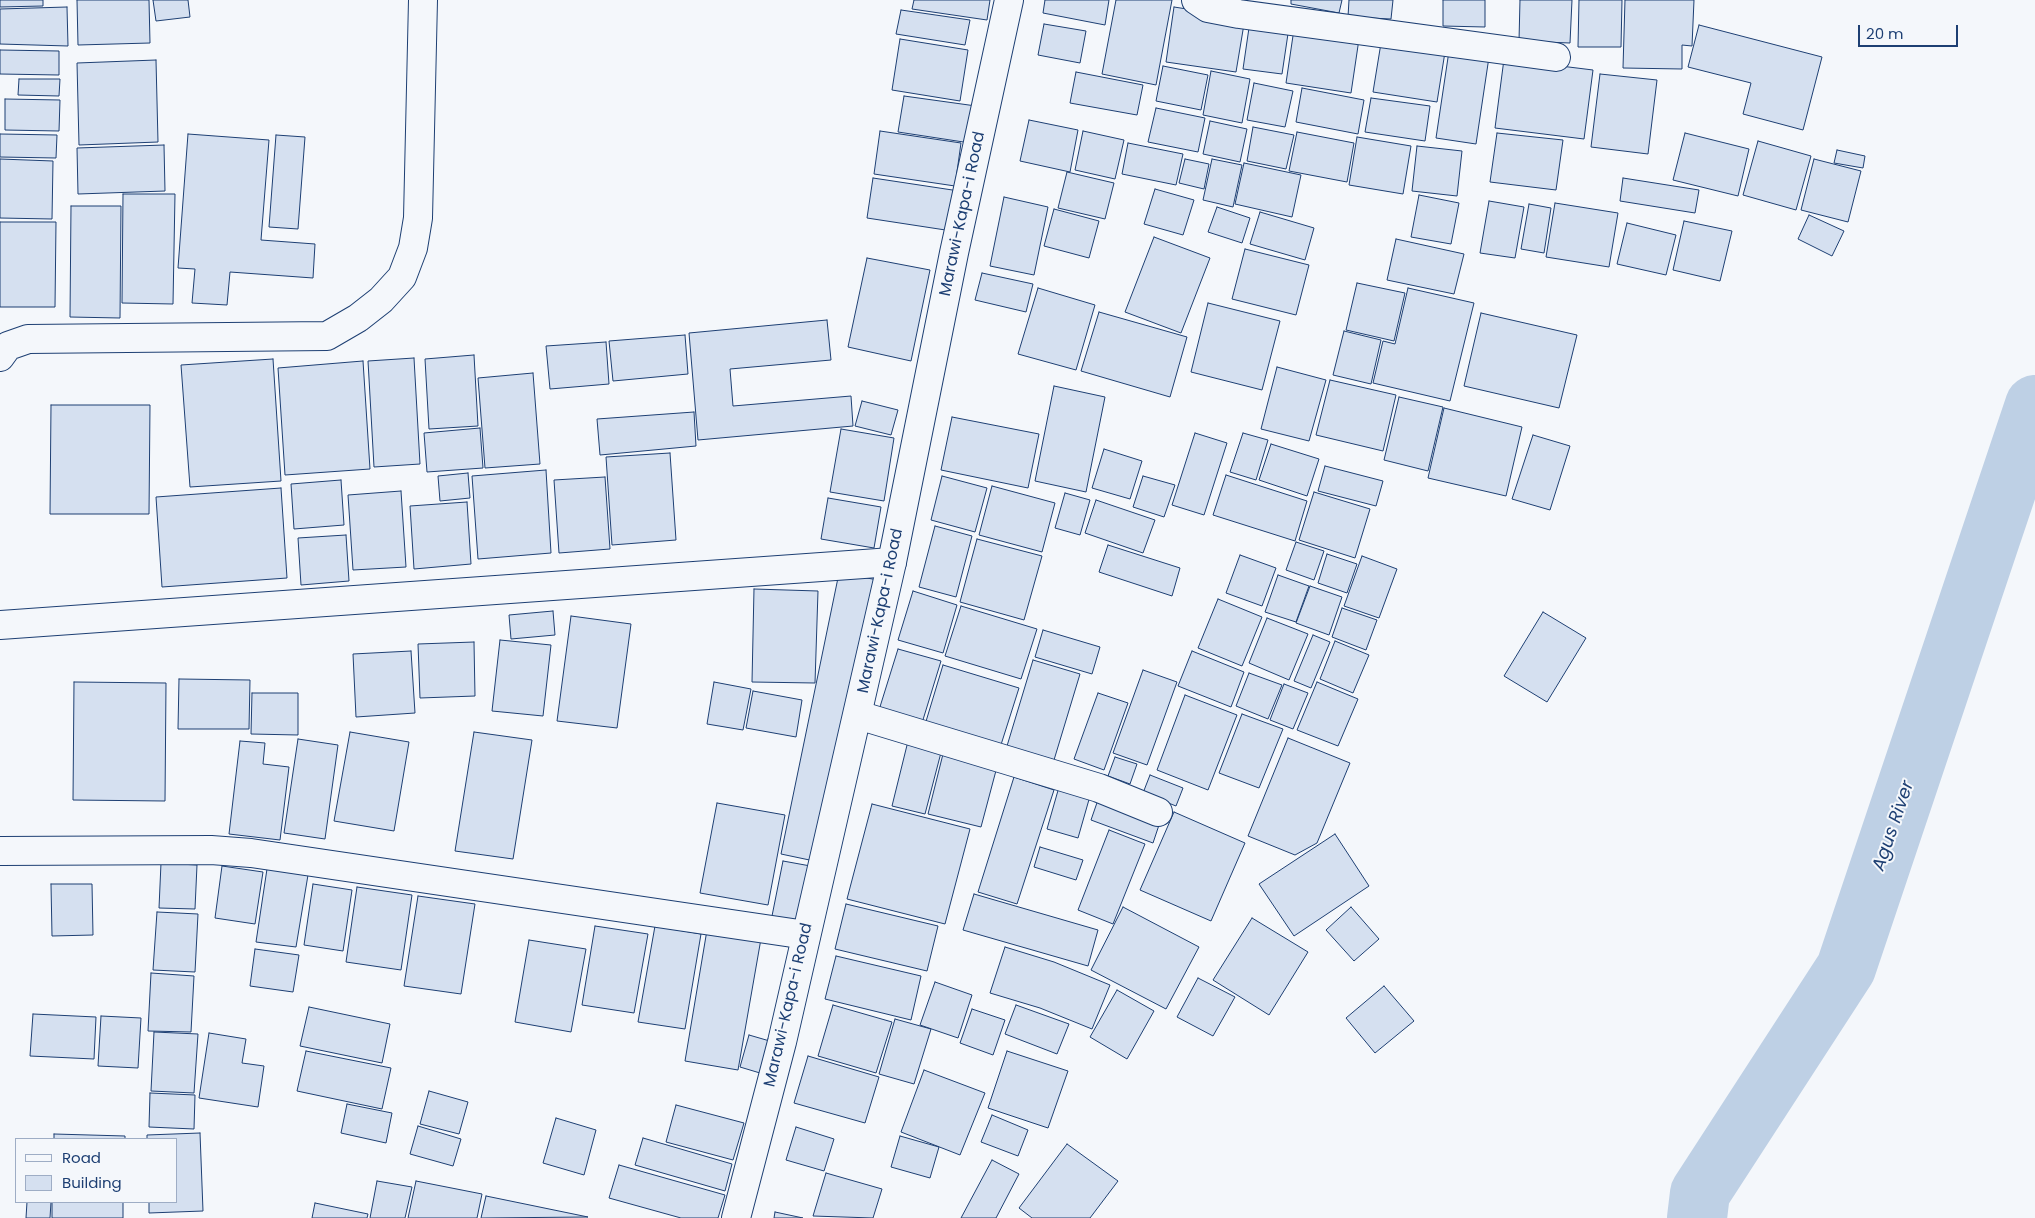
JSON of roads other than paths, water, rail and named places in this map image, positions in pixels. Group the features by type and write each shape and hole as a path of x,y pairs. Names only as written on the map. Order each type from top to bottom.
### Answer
{"street":[{"path":"0,357 8,346 28,339 327,336 358,318 381,300 402,277 414,248 418,218 423,0"},
{"name":"Marawi-Kapa-i Road","path":"736,1218 782,1042 858,715 892,562 956,243 1009,0"},
{"path":"1196,0 1208,8 1239,14 1556,57"},
{"path":"0,626 892,562"},
{"path":"858,715 1099,788 1158,812"},
{"path":"0,851 211,850 251,853 806,935"}],"waterway":[{"name":"Agus River","path":"1697,1218 1700,1193 1846,968 2035,405"}]}
